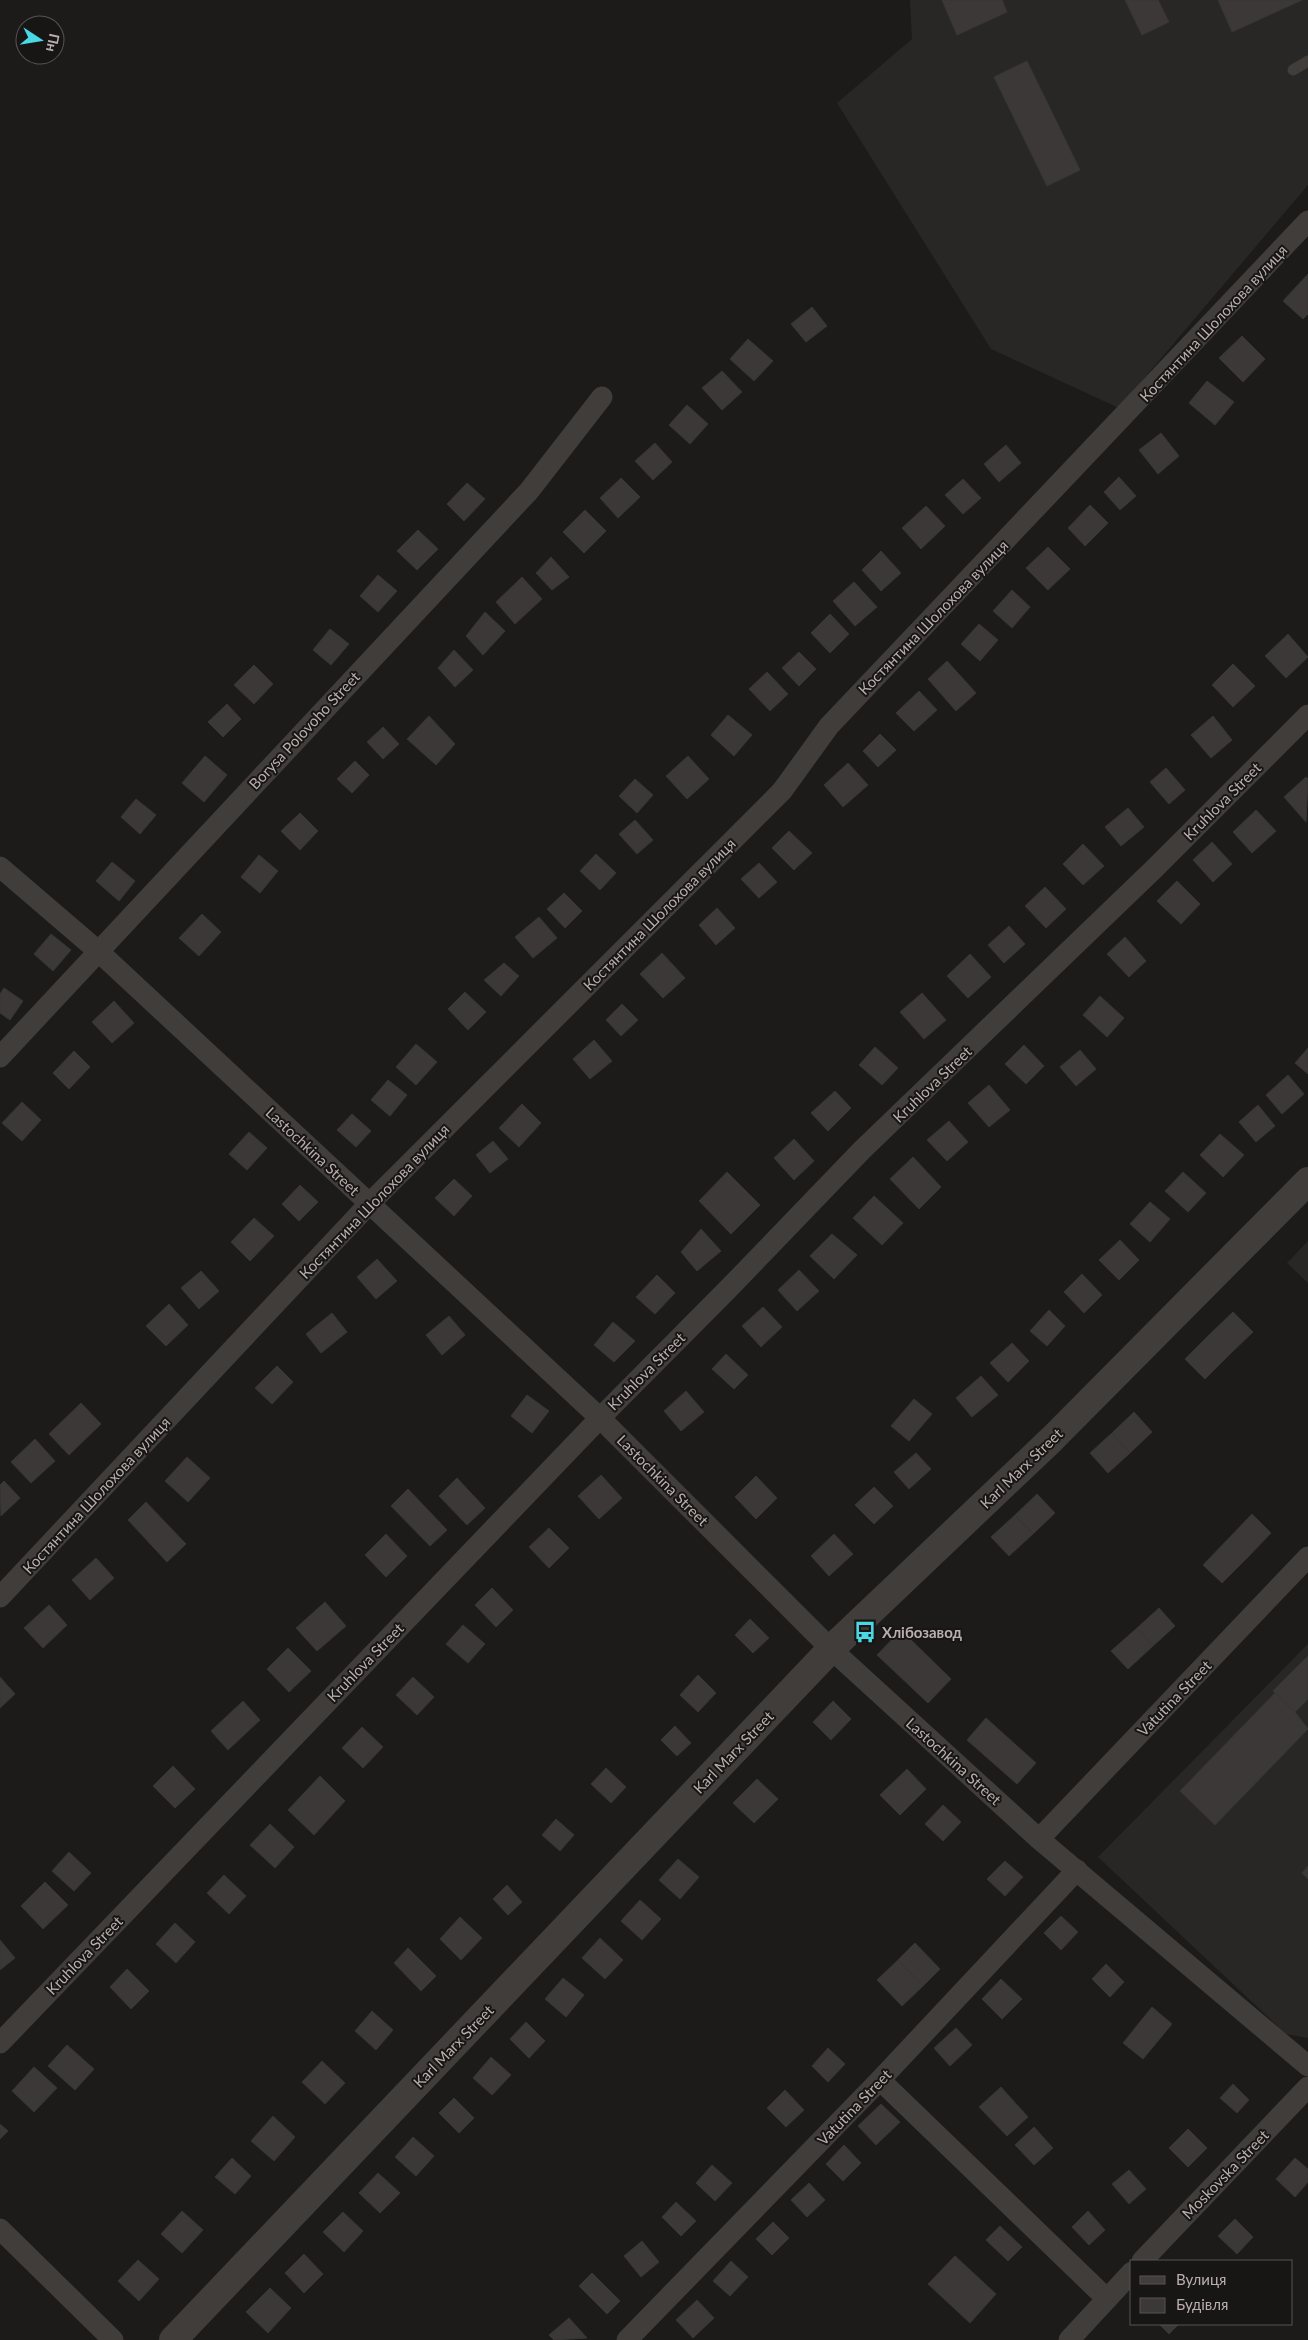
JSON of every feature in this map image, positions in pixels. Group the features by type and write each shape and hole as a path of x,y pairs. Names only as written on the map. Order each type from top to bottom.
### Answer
{"street":[{"name":"Костянтина Шолохова вулиця","path":"0,1597 370,1203 782,791 829,726 1308,221"},
{"name":"Borysa Polovoho Street","path":"0,1057 529,491 602,397"},
{"name":"Kruhlova Street","path":"0,2043 600,1418 862,1150 1155,868 1308,715"},
{"name":"Lastochkina Street","path":"0,867 98,951 600,1418 831,1649 1039,1839 1308,2066"},
{"name":"Karl Marx Street","path":"174,2340 831,1649 1052,1439 1308,1181"},
{"name":"Vatutina Street","path":"1039,1839 1308,1557"},
{"name":"Vatutina Street","path":"627,2340 880,2080 1077,1870"},
{"path":"880,2080 1107,2299"},
{"name":"Moskovska Street","path":"1143,2260 1308,2087"},
{"path":"0,2229 113,2340"},
{"path":"1069,2340 1130,2274"}],"lane":[{"path":"1293,70 1308,61"}],"shaded area":[{"path":"910,0 1308,0 1308,185 1119,408 991,349 837,103 912,39"},
{"path":"1308,1241 1308,1283 1287,1263"},
{"path":"1308,1644 1308,2038 1286,2034 1098,1857"}],"building":[{"path":"942,0 1002,0 1007,12 957,35"},
{"path":"1125,0 1158,0 1169,22 1142,35"},
{"path":"1218,0 1302,0 1232,32"},
{"path":"1027,61 1080,170 1047,186 994,77"},
{"path":"1308,274 1308,314 1303,319 1283,301"},
{"path":"812,307 827,326 806,342 791,324"},
{"path":"1242,336 1265,359 1243,382 1219,358"},
{"path":"748,339 773,361 754,381 730,359"},
{"path":"722,371 742,392 722,410 702,388"},
{"path":"1207,381 1234,402 1215,425 1189,403"},
{"path":"687,405 708,424 690,444 669,425"},
{"path":"1161,433 1179,456 1158,474 1139,450"},
{"path":"655,443 672,462 653,480 635,461"},
{"path":"1006,445 1021,463 999,482 984,464"},
{"path":"1119,477 1136,496 1120,510 1104,492"},
{"path":"621,478 640,497 618,518 600,498"},
{"path":"963,479 981,498 963,514 945,495"},
{"path":"467,483 485,499 464,521 447,504"},
{"path":"1090,505 1108,523 1085,546 1068,528"},
{"path":"926,506 945,526 921,549 902,528"},
{"path":"585,510 606,531 584,553 563,532"},
{"path":"418,530 438,549 417,570 397,551"},
{"path":"1048,547 1070,569 1048,590 1026,568"},
{"path":"881,551 901,573 881,591 862,570"},
{"path":"551,557 569,577 552,590 536,573"},
{"path":"378,575 397,591 378,612 360,596"},
{"path":"522,577 542,599 515,624 496,602"},
{"path":"854,582 877,607 855,626 833,601"},
{"path":"1012,590 1030,607 1012,628 993,611"},
{"path":"485,612 505,631 483,655 466,636"},
{"path":"830,614 849,634 830,653 811,633"},
{"path":"979,624 998,640 980,661 961,644"},
{"path":"330,629 349,644 331,665 313,650"},
{"path":"1288,634 1308,657 1286,678 1265,656"},
{"path":"454,650 473,670 455,687 438,668"},
{"path":"799,652 816,669 799,686 782,668"},
{"path":"947,661 976,693 956,711 928,679"},
{"path":"1233,664 1255,686 1233,707 1212,685"},
{"path":"254,665 273,684 254,704 234,685"},
{"path":"767,672 788,694 770,711 749,689"},
{"path":"919,691 937,710 914,731 896,713"},
{"path":"227,704 241,719 223,737 208,722"},
{"path":"728,715 752,735 734,756 711,735"},
{"path":"429,716 455,744 436,765 407,739"},
{"path":"1213,716 1232,740 1211,758 1191,735"},
{"path":"383,727 399,744 383,759 367,742"},
{"path":"880,734 896,750 878,767 863,751"},
{"path":"205,756 227,775 204,802 182,783"},
{"path":"688,756 709,779 687,799 666,776"},
{"path":"355,761 369,775 352,793 337,779"},
{"path":"848,763 868,785 843,807 824,785"},
{"path":"1166,768 1185,790 1169,804 1150,782"},
{"path":"1306,777 1308,779 1306,822 1284,797"},
{"path":"635,779 653,795 637,813 619,796"},
{"path":"136,799 156,815 140,834 121,817"},
{"path":"1128,808 1144,827 1121,846 1105,827"},
{"path":"1256,810 1276,831 1252,853 1233,832"},
{"path":"300,813 318,831 300,850 281,831"},
{"path":"635,820 653,840 637,854 619,834"},
{"path":"789,831 812,853 794,870 772,848"},
{"path":"1212,842 1232,864 1213,882 1193,860"},
{"path":"1083,844 1104,866 1083,885 1063,864"},
{"path":"596,854 616,873 600,890 580,871"},
{"path":"259,855 278,871 260,893 241,877"},
{"path":"112,862 135,881 119,901 96,881"},
{"path":"759,863 777,882 759,898 741,879"},
{"path":"1177,881 1200,904 1181,924 1157,901"},
{"path":"1045,887 1066,909 1046,928 1025,906"},
{"path":"564,893 582,911 565,928 547,909"},
{"path":"717,908 735,928 716,945 699,925"},
{"path":"202,914 221,932 199,956 179,938"},
{"path":"539,917 557,938 533,958 515,937"},
{"path":"1009,926 1025,944 1004,963 988,945"},
{"path":"51,934 71,950 53,971 34,954"},
{"path":"1125,937 1146,961 1129,977 1107,954"},
{"path":"662,953 685,978 663,998 640,974"},
{"path":"970,954 991,977 968,998 947,976"},
{"path":"504,963 519,976 501,996 484,980"},
{"path":"4,988 23,1001 10,1020 0,1013 0,994"},
{"path":"465,992 486,1012 468,1030 448,1009"},
{"path":"922,993 946,1020 924,1039 900,1012"},
{"path":"1100,996 1124,1018 1107,1037 1083,1015"},
{"path":"114,1001 134,1023 112,1043 92,1022"},
{"path":"622,1004 638,1020 621,1036 606,1020"},
{"path":"594,1040 612,1061 590,1079 573,1059"},
{"path":"416,1044 437,1062 416,1085 396,1067"},
{"path":"1024,1045 1044,1066 1026,1084 1005,1064"},
{"path":"875,1047 898,1068 882,1085 859,1065"},
{"path":"1308,1048 1308,1074 1295,1063"},
{"path":"1080,1050 1096,1069 1076,1086 1060,1067"},
{"path":"74,1051 90,1067 69,1089 53,1073"},
{"path":"1288,1075 1304,1094 1282,1114 1266,1095"},
{"path":"388,1080 407,1095 390,1116 371,1100"},
{"path":"989,1085 1010,1110 989,1127 968,1103"},
{"path":"835,1091 851,1108 828,1131 811,1113"},
{"path":"22,1102 41,1120 22,1141 2,1123"},
{"path":"522,1104 541,1123 519,1147 499,1128"},
{"path":"1258,1105 1275,1126 1256,1142 1239,1122"},
{"path":"352,1114 371,1131 356,1147 337,1130"},
{"path":"949,1121 968,1142 947,1161 927,1140"},
{"path":"249,1132 267,1148 247,1170 229,1154"},
{"path":"1220,1134 1244,1155 1223,1177 1200,1155"},
{"path":"794,1139 814,1161 794,1180 774,1158"},
{"path":"493,1141 508,1159 490,1173 476,1155"},
{"path":"913,1157 941,1187 919,1209 890,1179"},
{"path":"727,1172 760,1205 731,1234 699,1201"},
{"path":"1183,1172 1206,1193 1188,1212 1165,1191"},
{"path":"454,1179 472,1196 454,1216 435,1198"},
{"path":"300,1185 318,1202 299,1221 282,1204"},
{"path":"874,1196 903,1223 882,1245 853,1218"},
{"path":"1150,1202 1170,1219 1150,1242 1130,1224"},
{"path":"254,1218 274,1236 250,1261 231,1242"},
{"path":"701,1229 721,1251 697,1271 681,1252"},
{"path":"832,1234 857,1255 834,1279 810,1256"},
{"path":"1120,1240 1139,1260 1119,1280 1099,1260"},
{"path":"377,1259 397,1281 376,1299 357,1277"},
{"path":"799,1270 819,1291 797,1311 778,1290"},
{"path":"201,1271 219,1291 199,1309 181,1288"},
{"path":"1082,1274 1102,1295 1084,1313 1064,1292"},
{"path":"657,1275 675,1293 655,1314 636,1297"},
{"path":"169,1304 188,1325 166,1346 146,1326"},
{"path":"763,1307 782,1327 761,1347 742,1326"},
{"path":"1049,1310 1065,1326 1047,1346 1030,1331"},
{"path":"1233,1312 1253,1332 1229,1355 1209,1335"},
{"path":"332,1313 347,1332 321,1353 306,1334"},
{"path":"449,1316 465,1335 442,1355 426,1335"},
{"path":"613,1322 635,1341 614,1362 594,1345"},
{"path":"1209,1335 1229,1355 1205,1379 1185,1359"},
{"path":"1012,1343 1029,1361 1008,1382 990,1363"},
{"path":"726,1354 748,1375 734,1389 712,1369"},
{"path":"277,1366 293,1382 272,1404 255,1388"},
{"path":"981,1376 998,1395 972,1417 956,1398"},
{"path":"686,1391 704,1412 681,1431 664,1411"},
{"path":"527,1395 549,1411 532,1433 511,1416"},
{"path":"914,1399 932,1414 909,1441 891,1426"},
{"path":"81,1403 101,1424 69,1455 49,1434"},
{"path":"1134,1412 1152,1432 1130,1453 1112,1433"},
{"path":"1112,1433 1130,1453 1108,1473 1090,1453"},
{"path":"35,1439 55,1461 31,1483 11,1462"},
{"path":"916,1453 931,1469 909,1489 894,1472"},
{"path":"187,1457 210,1478 188,1502 165,1481"},
{"path":"601,1475 622,1498 599,1519 578,1496"},
{"path":"756,1476 777,1498 756,1519 735,1497"},
{"path":"457,1478 485,1508 467,1525 439,1496"},
{"path":"4,1481 20,1498 1,1516 0,1485"},
{"path":"874,1487 893,1506 874,1524 855,1505"},
{"path":"408,1489 447,1530 430,1546 391,1506"},
{"path":"1037,1494 1055,1513 1033,1534 1015,1515"},
{"path":"146,1502 186,1544 167,1562 128,1520"},
{"path":"1252,1514 1271,1533 1248,1557 1229,1538"},
{"path":"1015,1515 1033,1534 1009,1556 991,1537"},
{"path":"549,1528 569,1548 549,1568 529,1547"},
{"path":"386,1534 407,1556 386,1577 365,1555"},
{"path":"834,1534 853,1554 829,1576 811,1556"},
{"path":"1229,1538 1248,1557 1222,1583 1203,1565"},
{"path":"96,1558 114,1578 90,1600 72,1580"},
{"path":"492,1588 513,1610 496,1627 475,1605"},
{"path":"325,1602 346,1626 317,1651 296,1628"},
{"path":"49,1605 67,1625 43,1648 24,1628"},
{"path":"1159,1608 1175,1626 1153,1646 1137,1628"},
{"path":"750,1619 769,1638 753,1653 735,1635"},
{"path":"463,1625 485,1644 468,1663 446,1644"},
{"path":"1137,1628 1153,1646 1128,1669 1111,1651"},
{"path":"901,1630 951,1679 928,1703 877,1655"},
{"path":"288,1648 311,1671 289,1692 267,1669"},
{"path":"1308,1656 1308,1699 1295,1712 1273,1691"},
{"path":"698,1675 716,1693 698,1712 680,1695"},
{"path":"0,1677 15,1694 0,1708"},
{"path":"413,1677 434,1697 417,1715 396,1695"},
{"path":"1275,1693 1295,1712 1308,1729 1215,1825 1180,1791"},
{"path":"243,1701 260,1720 228,1750 211,1731"},
{"path":"833,1701 851,1719 831,1740 813,1722"},
{"path":"986,1718 1036,1763 1017,1784 967,1740"},
{"path":"675,1726 691,1743 677,1756 661,1740"},
{"path":"362,1727 383,1747 363,1768 342,1748"},
{"path":"173,1766 195,1789 175,1808 153,1786"},
{"path":"606,1768 626,1787 611,1803 591,1784"},
{"path":"907,1769 926,1789 900,1815 880,1795"},
{"path":"320,1776 345,1801 314,1835 288,1810"},
{"path":"757,1779 778,1799 754,1823 733,1803"},
{"path":"943,1805 961,1822 943,1841 925,1824"},
{"path":"556,1819 574,1835 560,1851 542,1835"},
{"path":"270,1824 294,1847 275,1868 250,1845"},
{"path":"69,1852 91,1873 74,1891 52,1871"},
{"path":"678,1859 699,1877 680,1899 659,1880"},
{"path":"1005,1861 1023,1877 1005,1896 987,1879"},
{"path":"1308,1866 1308,1879 1302,1873"},
{"path":"224,1875 246,1896 229,1914 207,1893"},
{"path":"45,1882 68,1905 43,1929 21,1906"},
{"path":"507,1885 522,1902 508,1915 493,1899"},
{"path":"640,1900 661,1919 642,1940 621,1921"},
{"path":"1061,1916 1078,1932 1061,1950 1044,1933"},
{"path":"460,1917 482,1938 461,1960 440,1939"},
{"path":"175,1923 195,1942 176,1963 156,1944"},
{"path":"600,1938 623,1960 605,1979 582,1958"},
{"path":"0,1940 15,1958 0,1970"},
{"path":"915,1943 940,1969 923,1986 898,1960"},
{"path":"408,1948 436,1976 421,1991 394,1963"},
{"path":"898,1960 923,1986 902,2006 877,1980"},
{"path":"1106,1964 1124,1982 1110,1997 1092,1979"},
{"path":"127,1969 149,1991 131,2009 110,1987"},
{"path":"563,1978 584,1995 566,2017 545,1999"},
{"path":"1001,1979 1022,1999 1002,2019 982,1999"},
{"path":"1152,2007 1172,2024 1143,2059 1123,2043"},
{"path":"372,2011 393,2030 376,2050 355,2031"},
{"path":"526,2022 545,2041 529,2058 510,2039"},
{"path":"956,2028 972,2045 950,2066 934,2048"},
{"path":"67,2045 94,2069 75,2090 48,2066"},
{"path":"828,2048 845,2064 828,2082 812,2066"},
{"path":"491,2057 511,2075 492,2095 473,2078"},
{"path":"322,2061 345,2083 325,2104 302,2082"},
{"path":"34,2067 57,2088 34,2112 12,2091"},
{"path":"1233,2084 1249,2100 1237,2113 1220,2098"},
{"path":"1001,2087 1028,2117 1007,2136 979,2107"},
{"path":"785,2090 804,2110 786,2127 767,2108"},
{"path":"454,2098 474,2118 459,2133 439,2113"},
{"path":"881,2104 900,2122 876,2145 858,2126"},
{"path":"273,2116 295,2137 274,2161 251,2141"},
{"path":"0,2124 8,2131 0,2139"},
{"path":"1034,2127 1053,2148 1034,2165 1015,2145"},
{"path":"1188,2129 1207,2148 1188,2167 1169,2148"},
{"path":"413,2137 434,2156 416,2176 395,2157"},
{"path":"844,2145 861,2163 843,2181 826,2164"},
{"path":"232,2158 251,2176 235,2194 215,2177"},
{"path":"1295,2158 1308,2169 1308,2182 1295,2197 1276,2179"},
{"path":"712,2165 732,2183 715,2201 696,2183"},
{"path":"1129,2170 1146,2189 1129,2204 1112,2184"},
{"path":"378,2173 400,2193 380,2213 359,2193"},
{"path":"809,2183 825,2200 807,2217 791,2200"},
{"path":"676,2202 696,2221 681,2236 662,2217"},
{"path":"182,2211 203,2230 182,2253 161,2234"},
{"path":"1088,2211 1105,2230 1089,2245 1072,2227"},
{"path":"343,2212 363,2231 344,2252 323,2232"},
{"path":"1235,2219 1253,2237 1237,2254 1218,2236"},
{"path":"773,2222 789,2238 772,2255 756,2239"},
{"path":"1000,2226 1022,2247 1008,2261 986,2240"},
{"path":"642,2241 659,2262 641,2277 624,2256"},
{"path":"304,2254 323,2274 304,2293 285,2273"},
{"path":"955,2256 996,2294 970,2323 928,2284"},
{"path":"138,2260 159,2279 139,2301 118,2281"},
{"path":"731,2261 748,2277 730,2296 713,2281"},
{"path":"592,2273 620,2301 607,2314 579,2286"},
{"path":"270,2288 291,2308 268,2333 246,2312"},
{"path":"697,2300 714,2318 693,2338 676,2320"},
{"path":"569,2318 587,2338 554,2340 549,2335"},
{"path":"1160,2325 1178,2325 1169,2334"}],"place":[{"name":"Хлібозавод","path":"865,1632"}]}
